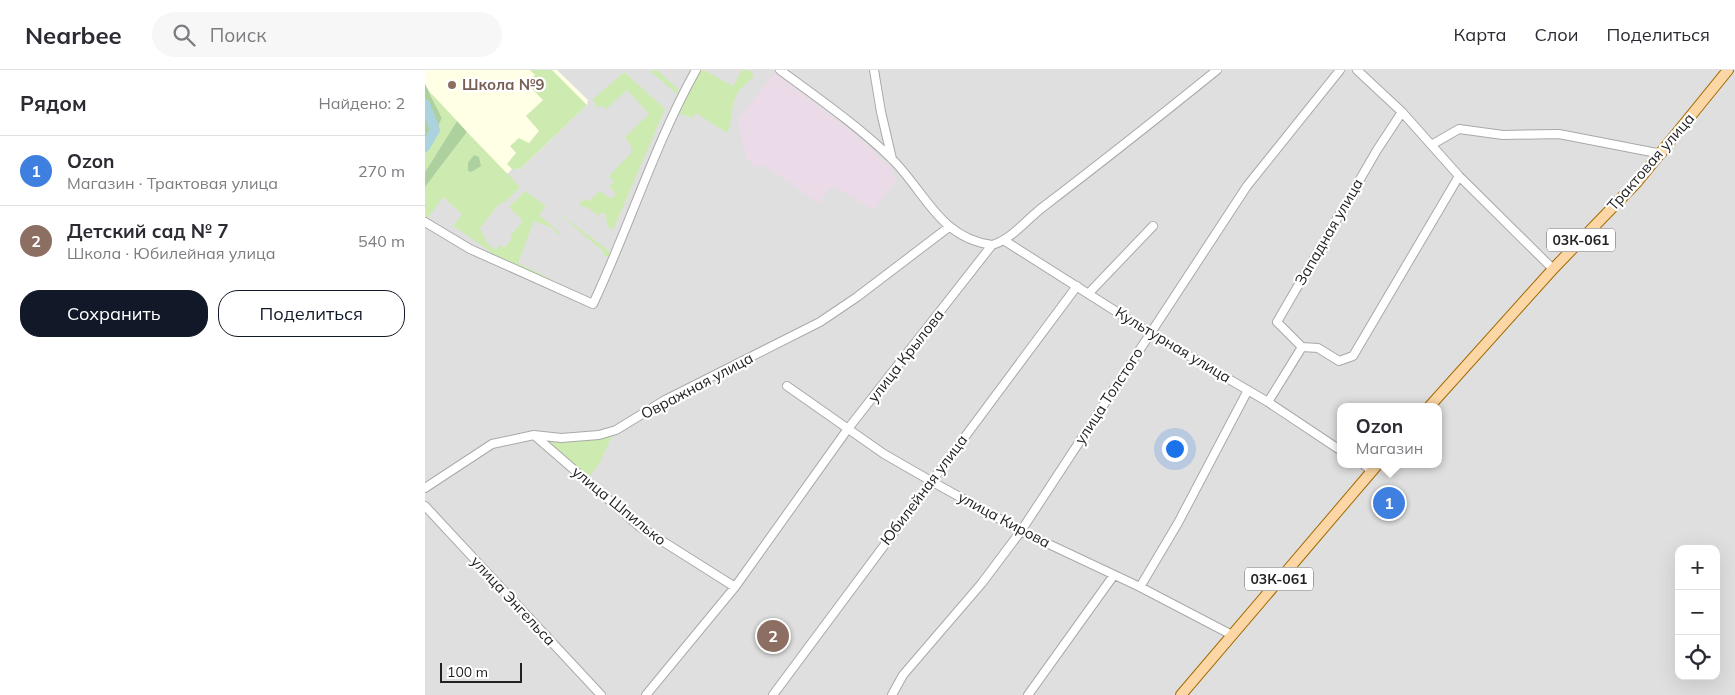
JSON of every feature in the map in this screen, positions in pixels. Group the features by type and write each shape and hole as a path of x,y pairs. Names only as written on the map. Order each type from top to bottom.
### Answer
{"main road":[{"name":"Трактовая улица","path":"1433,403 1553,269 1662,154 1728,70"},
{"name":"03К-061","path":"1181,695 1374,468"}],"street":[{"path":"425,222 470,249 593,304 627,229 677,103 696,70"},
{"path":"780,70 838,112 892,159 949,227 974,242 992,245 1005,241 1031,217 1145,130 1217,70"},
{"path":"874,70 892,159"},
{"name":"улица Толстого","path":"893,695 903,676 982,583 1021,531 1247,186 1340,70"},
{"path":"1357,70 1402,112 1433,144 1459,176 1553,269"},
{"name":"Западная улица","path":"1302,347 1277,322 1377,150 1402,112"},
{"path":"1433,144 1459,130 1503,135 1559,134 1662,154"},
{"path":"1268,402 1302,347 1317,348 1339,361 1353,356 1459,176"},
{"path":"1089,293 1153,226"},
{"name":"Овражная улица","path":"425,488 492,444 533,435 561,438 599,435 616,430 665,400 820,322 857,297 949,227"},
{"name":"Культурная улица","path":"1005,241 1150,333 1268,402 1337,448"},
{"name":"улица Крылова","path":"647,695 735,587 847,430 992,245"},
{"name":"Юбилейная улица","path":"773,695 1077,286"},
{"name":"улица Кирова","path":"787,386 883,454 931,481 1021,531 1140,587 1232,635"},
{"path":"1140,587 1178,523 1248,390"},
{"name":"улица Шпилько","path":"533,435 640,527 735,587"},
{"name":"улица Энгельса","path":"425,506 601,695"},
{"path":"1028,695 1114,575"}],"shaded area":[{"path":"425,70 1735,70 1735,695 425,695"},
{"path":"425,70 557,70 588,100 587,105 519,170 517,168 512,169 507,174 434,175 425,168 425,153 438,130 429,91 425,84"},
{"path":"775,73 860,138 891,169 896,181 874,210 832,186 819,203 761,164 758,168 746,159 738,119"}],"green space":[{"path":"530,70 552,70 587,105 519,170 517,168 513,170 507,164 516,153 510,146 519,138 529,143 539,131 526,116 543,100 526,83 535,75"},
{"path":"657,70 679,90 677,94 650,71"},
{"path":"700,70 704,70 733,86 742,70 749,70 754,76 737,94 727,133 696,113 693,118 677,113"},
{"path":"624,72 665,109 613,230 607,226 606,215 602,212 599,216 585,206 581,207 579,205 584,199 589,201 600,191 610,199 616,194 609,186 614,182 609,176 631,153 631,146 625,137 649,114 627,90 606,109 601,105 598,108 592,100"},
{"path":"425,84 442,118 425,153"},
{"path":"429,91 457,121 425,172 425,153 442,118"},
{"path":"457,121 467,132 425,187 425,172"},
{"path":"467,132 520,187 505,202 499,204 480,228 487,243 496,250 500,245 504,248 512,239 510,236 523,221 509,207 525,191 546,206 539,215 560,233 559,235 552,228 534,221 518,263 551,279 552,283 488,255 490,251 453,226 462,214 443,197 425,222 425,187"},
{"path":"474,155 479,157 481,166 471,172 468,171 468,163"},
{"path":"553,209 610,252 610,257 604,256 604,252"},
{"path":"613,434 600,462 587,480 543,439 580,441"}],"waterway":[{"path":"425,104 435,130 425,147"}],"place":[{"name":"Школа №9","path":"452,85"},
{"name":"Ozon","path":"1389,503"},
{"name":"Детский сад № 7","path":"773,636"}]}
